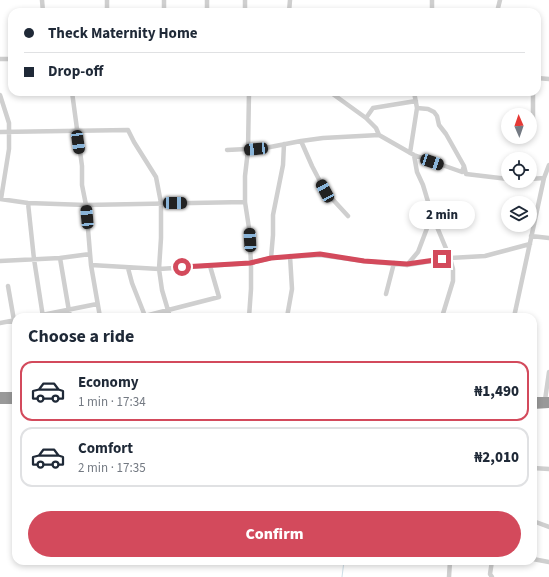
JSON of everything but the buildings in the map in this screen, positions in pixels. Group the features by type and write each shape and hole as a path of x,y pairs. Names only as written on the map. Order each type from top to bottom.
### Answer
{"highway":[{"path":"0,395 12,395"},
{"path":"0,401 12,401"},
{"path":"537,401 548,402"},
{"path":"537,405 548,402"}],"street":[{"path":"0,95 9,123 9,149 0,199 28,203 86,205 245,202"},
{"path":"73,96 82,166 82,185 86,205 91,265 99,313"},
{"path":"249,96 245,202 249,228 251,289 249,313"},
{"path":"336,96 366,118 376,128 379,135"},
{"path":"415,96 417,108 412,154 432,215 453,269 453,281 443,313"},
{"path":"533,96 533,108"},
{"path":"366,118 372,108 416,101"},
{"path":"417,108 428,109 434,112 437,116 439,125 446,134 464,166 466,174 501,178"},
{"path":"0,132 128,130 156,177 161,203 159,269 162,290 169,313"},
{"path":"227,150 265,148 301,140 379,135 412,154 462,172 464,166"},
{"path":"301,140 325,191 348,216"},
{"path":"271,258 273,215 281,173 284,144"},
{"path":"515,313 544,178 549,165"},
{"path":"537,178 544,178"},
{"path":"28,203 34,259 43,313"},
{"path":"407,264 418,252 432,215"},
{"path":"532,236 549,238"},
{"path":"91,265 159,269 250,263 271,258 320,254 407,264 450,258 485,256 530,244"},
{"path":"0,261 60,258 90,254"},
{"path":"288,313 292,289 290,256"},
{"path":"60,258 70,313"},
{"path":"386,294 394,263"},
{"path":"156,313 219,296 210,266"},
{"path":"128,268 142,313"},
{"path":"8,286 14,313"},
{"path":"54,313 97,304"},
{"path":"0,322 12,320"},
{"path":"548,402 549,372"},
{"path":"537,468 549,469"},
{"path":"537,522 549,527"},
{"path":"537,560 549,562"},
{"path":"449,577 450,565"},
{"path":"491,565 490,574 492,577"}],"waterway":[{"path":"342,577 344,565"}],"route":[{"path":"182,267 250,263 271,258 320,254 364,261 407,264 442,259"}]}
